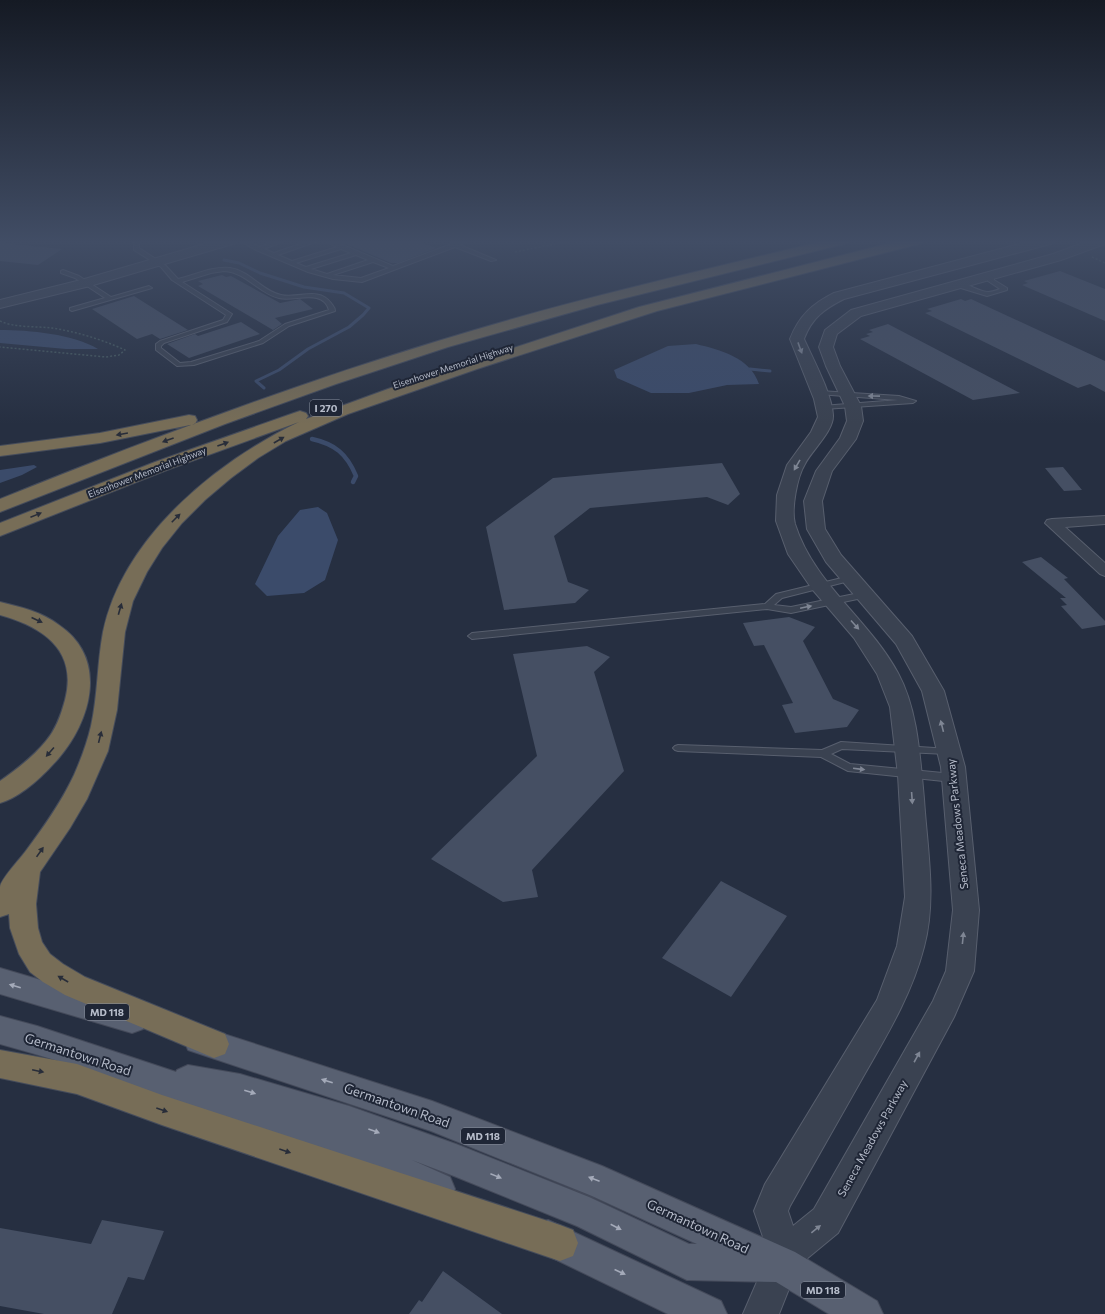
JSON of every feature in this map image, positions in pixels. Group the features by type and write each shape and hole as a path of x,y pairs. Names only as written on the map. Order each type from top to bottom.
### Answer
{"highway":[{"name":"Eisenhower Memorial Highway","path":"0,506 143,449 245,412 443,344 594,301"},
{"name":"Eisenhower Memorial Highway","path":"0,530 162,466 365,394 519,345 677,301"},
{"path":"0,906 66,814 86,778 96,751 103,723 114,631 122,603 133,579 151,548 172,522 198,497 224,475 278,440 306,425 379,397 658,306"},
{"path":"0,451 68,443 179,422 238,406 337,373 443,344"},
{"path":"0,608 22,613 47,625 63,638 76,657 80,676 79,698 70,720 52,751 27,775 0,794"},
{"path":"27,870 22,904 24,928 30,946 40,963 53,973 75,986 214,1044"},
{"path":"0,1064 77,1079 162,1110 560,1243"}],"main road":[{"name":"Germantown Road","path":"0,981 214,1044 432,1116 602,1183 784,1259 864,1314"},
{"name":"Germantown Road","path":"0,1030 37,1040 180,1088 409,1176 560,1243 708,1314"},
{"path":"129,1071 240,1089 348,1122 456,1160 589,1214 687,1262 784,1259"}],"street":[{"path":"0,304 11,301"},
{"path":"784,1259 771,1211 775,1201 889,1005 911,946 918,897 910,775 901,707 888,674 862,634 819,585 797,554 785,521 786,495 796,465 819,433 826,417 822,400 797,339 802,324 811,313 828,301"},
{"name":"Seneca Meadows Parkway","path":"761,1314 784,1259 826,1221 944,1008 960,971 966,910 954,778 934,691 906,641 832,558 816,529 813,501 824,471 848,439 855,421 850,399 833,366 826,347 830,333 842,322 856,313 897,301"},
{"path":"1105,520 1052,524 1105,571"}],"lane":[{"path":"72,310 99,301"},
{"path":"209,301 229,314 224,321 158,345 158,349 179,365 185,366 261,342 287,325 332,311 331,305 326,301"},
{"path":"822,400 850,399 860,396 898,396 913,400 900,403 866,404 850,399 822,400"},
{"path":"767,606 779,596 850,578"},
{"path":"472,636 767,606 791,610 864,595"},
{"path":"823,754 841,745 949,751"},
{"path":"678,748 823,754 848,767 910,775 954,778"}],"path":[{"path":"0,321 7,324 71,332 92,337 125,350 119,355 110,357 0,347"}],"water":[{"path":"0,330 37,332 64,336 98,349 66,349 0,343"},
{"path":"696,344 724,352 741,361 749,367 759,384 727,385 689,393 651,393 617,378 614,370 668,346"},
{"path":"34,465 37,467 22,475 0,483 0,470"},
{"path":"318,507 327,513 338,540 325,580 304,593 267,596 255,584 278,536 300,510"}],"building":[{"path":"117,301 142,301 188,330 160,339 152,334 137,339 92,309"},
{"path":"224,301 277,301 280,303 303,301 313,309 275,318 282,324 273,330"},
{"path":"953,301 976,301 1105,361 1105,392 1090,384 1078,388 925,313 932,311 927,309"},
{"path":"1060,301 1105,301 1105,321"},
{"path":"241,322 260,334 189,358 167,344 195,334 198,336"},
{"path":"888,324 1020,393 973,400 860,339 870,336 866,334 873,332 869,330"},
{"path":"722,463 740,494 728,505 707,497 590,508 554,536 568,582 589,590 575,603 504,610 486,527 553,478"},
{"path":"1063,467 1082,490 1064,491 1045,468"},
{"path":"1041,557 1068,578 1064,579 1105,621 1105,625 1082,629 1061,606 1067,605 1060,598 1066,598 1022,562"},
{"path":"789,617 815,627 803,641 833,699 859,710 847,727 795,733 782,705 793,703 764,645 754,646 743,623"},
{"path":"587,646 610,657 594,672 624,771 532,870 538,897 503,902 431,859 537,756 513,654"},
{"path":"721,881 787,916 731,997 662,958"},
{"path":"102,1220 164,1231 144,1280 128,1277 112,1314 44,1314 0,1306 0,1228 91,1244"},
{"path":"443,1271 502,1314 409,1314 419,1300 422,1302"}],"waterway":[{"path":"264,388 256,381 279,370 308,349 349,327 363,315 369,308 358,301"},
{"path":"750,369 770,371"},
{"path":"312,439 334,447 344,456 349,462 356,476 353,482"}]}
